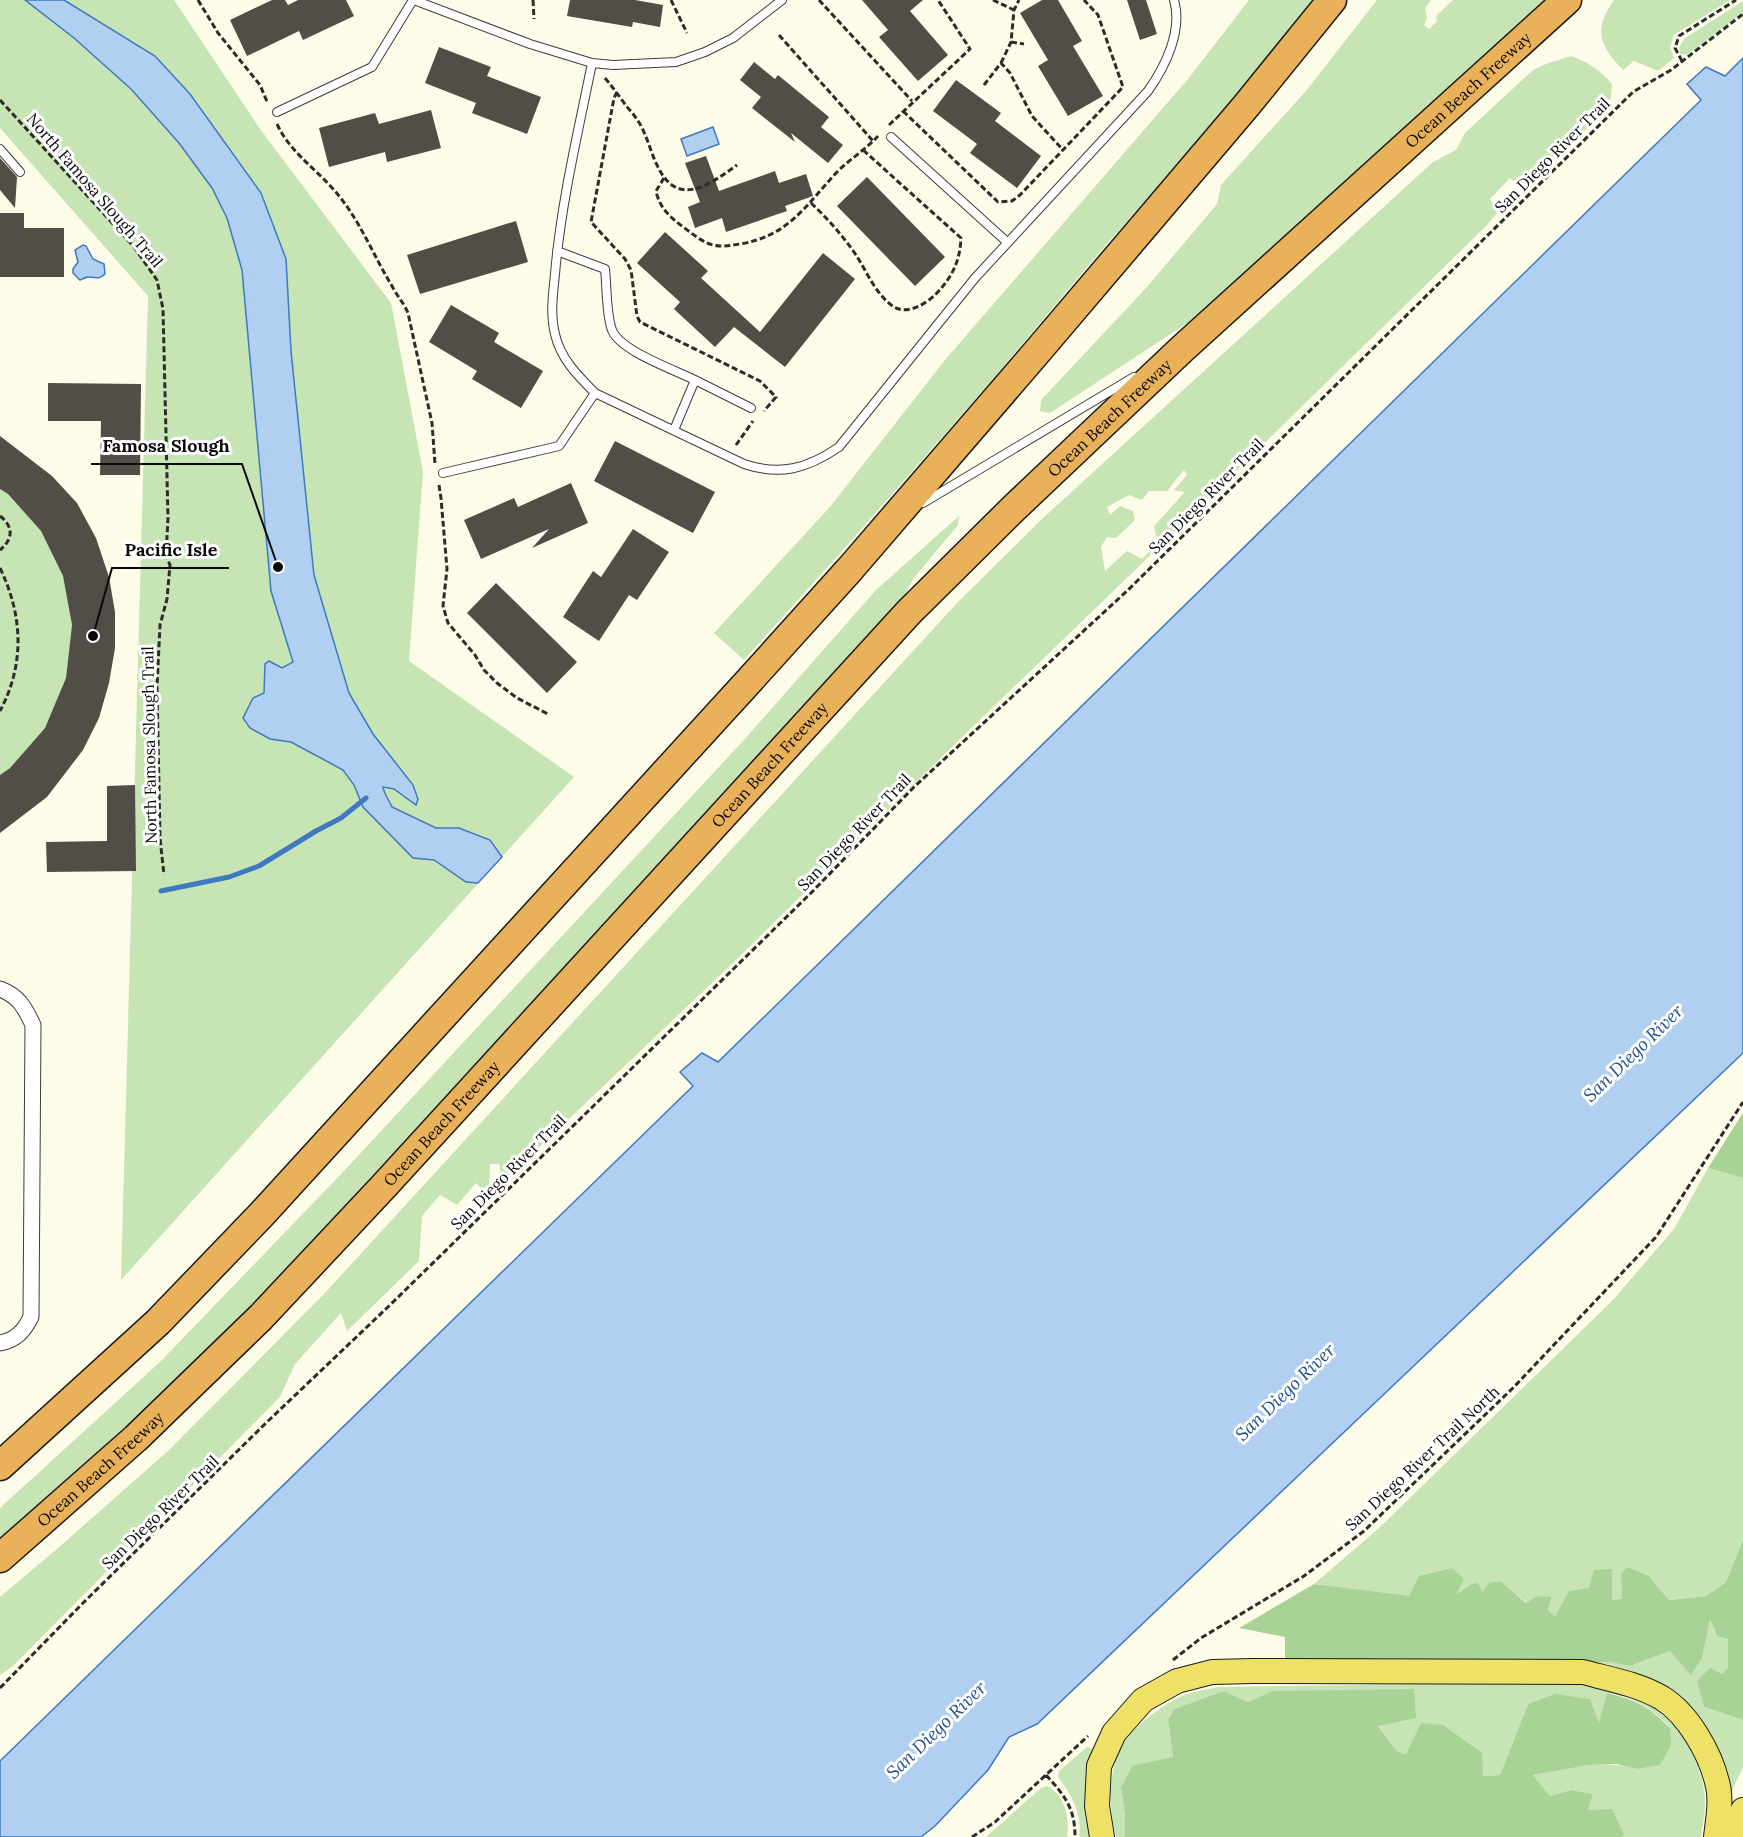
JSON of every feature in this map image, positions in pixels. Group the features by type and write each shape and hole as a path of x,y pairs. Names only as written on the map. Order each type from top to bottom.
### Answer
{"highway":[{"path":"0,1466 158,1322 261,1215 740,691 890,522 1224,133 1332,0"},
{"name":"Ocean Beach Freeway","path":"0,1558 136,1438 261,1317 383,1187 909,612 1014,508 1182,349 1567,0"}],"main road":[{"path":"1102,1837 1097,1806 1099,1766 1114,1733 1143,1700 1177,1681 1212,1672 1253,1671 1583,1672 1623,1682 1663,1699 1693,1727 1709,1758 1718,1783 1719,1814 1716,1837"},
{"path":"1731,1837 1743,1810"}],"street":[{"path":"0,989 12,993 24,1005 33,1025 31,1317 19,1335 0,1343"}],"lane":[{"path":"275,115 372,67 413,0 530,44 592,63 613,65 676,62 705,52 733,38 782,0"},
{"path":"592,63 565,195 557,251 551,316 562,353 595,393 730,457 764,470 784,469 807,465 839,447 975,278 1148,91 1161,72 1170,51 1175,27 1174,0"},
{"path":"891,137 1007,242"},
{"path":"0,149 20,172"},
{"path":"557,251 605,269 612,329 618,340 751,408"},
{"path":"1152,367 1182,349"},
{"path":"890,522 1142,373"},
{"path":"674,430 695,380"},
{"path":"438,474 559,446 595,393"}],"path":[{"path":"198,0 218,33 260,85 286,141 295,153 336,191 377,256 393,288 404,302 432,423 447,569 442,606 448,622 484,670 517,698 548,714"},
{"path":"533,0 534,19"},
{"path":"671,0 687,33"},
{"path":"819,0 912,101"},
{"path":"664,178 656,191 658,202 668,215 705,243 720,248 774,234 792,222 852,157 873,141 912,101 970,49 938,0"},
{"path":"993,0 1014,9"},
{"path":"984,85 1001,63 1011,42 1014,9 1018,0"},
{"path":"903,111 998,202 1012,201 1123,87 1098,15 1084,0"},
{"path":"1682,61 1675,48 1679,36 1736,0"},
{"name":"San Diego River Trail","path":"0,1688 267,1422 811,893 914,787 1127,591 1633,92 1682,61 1743,14"},
{"path":"779,35 873,141"},
{"path":"1011,42 1024,44"},
{"path":"592,63 617,92 642,128 658,167 673,187 680,191 692,190 707,184 737,165"},
{"path":"1001,63 1010,73 1032,116 1063,150"},
{"path":"617,92 591,222 626,260 631,270 637,316 640,322 760,381 776,397 762,413"},
{"name":"North Famosa Slough Trail","path":"0,100 134,247 157,280 163,309 168,518 166,556 170,566 167,599 160,625 157,687 160,838 164,875"},
{"path":"811,203 845,239 873,284 894,307 912,309 933,297 955,269 960,255 960,238 863,150"},
{"path":"730,457 756,417"},
{"path":"0,516 10,527 11,535 8,543 0,550"},
{"path":"0,568 11,600 18,633 19,652 11,685 0,711"},
{"name":"San Diego River Trail North","path":"1165,1666 1201,1638 1304,1576 1364,1531 1512,1388 1656,1237 1743,1101"},
{"path":"972,1837 995,1822 1088,1736"},
{"path":"1046,1775 1062,1792 1071,1808 1075,1821 1075,1837"}],"green space":[{"path":"0,0 174,0 260,129 391,303 423,472 409,661 574,777 121,1280 148,296 0,128"},
{"path":"1249,0 1313,0 1225,110 1098,254 992,380 744,660 714,633 829,508 945,360 1188,79"},
{"path":"1377,0 1431,0 1425,8 1427,18 1424,25 1429,29 1437,21 1436,16 1453,0 1547,0 1271,253 1192,320 1050,413 1040,411 1041,400 1147,287 1217,204 1221,185 1306,91"},
{"path":"1614,0 1730,0 1674,35 1670,47 1674,58 1658,71 1634,61 1623,70 1604,45 1601,28 1607,10"},
{"path":"1743,1 1743,12 1687,55 1680,54 1679,47 1685,38"},
{"path":"1571,56 1598,71 1612,84 1611,97 1605,111 1528,186 1521,187 1510,178 1490,199 1498,212 1487,225 738,958 508,1177 501,1175 499,1164 490,1164 489,1188 484,1191 476,1183 457,1205 440,1195 422,1216 419,1261 347,1331 341,1313 295,1364 280,1397 12,1667 0,1675 0,1597 168,1451 323,1295 958,602 1043,518 1433,162 1456,150 1465,133 1533,70","holes":["1184,470 1187,475 1174,490 1185,492 1154,526 1158,543 1142,559 1127,551 1105,571 1101,547 1107,537 1116,538 1135,520 1133,511 1120,506 1110,515 1107,507 1129,495 1142,500 1149,491 1167,491"]},
{"path":"0,489 8,494 41,531 63,576 72,625 66,678 45,728 10,768 0,775"},
{"path":"959,516 958,525 913,579 902,601 309,1248 196,1365 0,1537 0,1508 160,1362 343,1172 743,741 876,590"},
{"path":"1743,1113 1743,1178 1708,1168 1741,1116"},
{"path":"1708,1168 1743,1178 1743,1540 1726,1582 1706,1596 1669,1600 1649,1576 1621,1575 1622,1600 1611,1600 1589,1588 1555,1618 1548,1610 1552,1598 1527,1603 1501,1581 1481,1592 1443,1598 1376,1593 1314,1584 1378,1529 1613,1300 1674,1229"},
{"path":"1743,1540 1743,1720 1704,1707 1697,1681 1710,1668 1722,1674 1728,1668 1728,1639 1717,1636 1710,1620 1702,1658 1691,1675 1670,1651 1630,1666 1609,1662 1408,1659 1346,1663 1285,1661 1285,1637 1239,1628 1314,1584 1409,1596 1419,1576 1452,1568 1464,1579 1456,1595 1472,1584 1478,1583 1482,1592 1489,1583 1501,1581 1526,1603 1538,1596 1552,1597 1548,1610 1555,1617 1569,1591 1589,1588 1594,1570 1612,1569 1612,1600 1622,1599 1621,1575 1627,1567 1649,1576 1669,1600 1706,1596 1726,1582"},
{"path":"1710,1620 1728,1638 1728,1668 1722,1674 1704,1707 1743,1720 1743,1767 1730,1795 1665,1689 1636,1673 1607,1664 1582,1662 1609,1662 1630,1666 1670,1651 1702,1658"},
{"path":"1589,1682 1637,1698 1651,1706 1676,1729 1686,1742 1700,1772 1704,1789 1705,1809 1701,1837 1622,1837 1623,1835 1588,1810 1593,1794 1571,1790 1550,1796 1533,1775 1572,1767 1597,1765 1636,1769 1670,1727 1649,1709 1626,1698 1607,1693 1599,1725 1528,1704 1500,1775 1483,1776 1397,1751 1378,1725 1272,1691 1248,1702 1224,1691 1168,1720 1173,1757 1121,1788 1125,1837 1116,1837 1111,1796 1112,1774 1117,1754 1127,1738 1145,1720 1186,1694 1218,1687"},
{"path":"1414,1689 1416,1718 1378,1726 1397,1751 1406,1754 1421,1723 1443,1725 1482,1753 1483,1776 1500,1775 1528,1704 1555,1694 1590,1699 1599,1723 1607,1693 1634,1702 1655,1714 1670,1728 1671,1745 1660,1765 1636,1769 1616,1764 1588,1765 1533,1775 1550,1796 1571,1790 1593,1794 1588,1810 1612,1809 1624,1835 1622,1837 1125,1837 1121,1788 1132,1766 1173,1757 1168,1720 1175,1709 1224,1691 1248,1702 1272,1691"},
{"path":"1087,1747 1100,1751 1096,1837 1079,1837 1078,1813 1058,1777 1059,1771"},
{"path":"1047,1786 1058,1795 1065,1808 1068,1823 1067,1837 986,1837 1041,1788"}],"water":[{"path":"25,0 64,0 155,56 190,94 261,193 286,259 291,351 314,575 349,693 373,734 413,785 418,799 416,805 394,789 383,787 392,807 436,828 459,828 490,840 502,857 478,883 466,882 434,860 413,858 363,807 354,785 343,770 291,742 270,739 250,728 243,718 253,698 264,693 265,664 269,661 282,668 293,662 271,591 242,270 227,218 212,188 179,143 131,89 74,38"},
{"name":"San Diego River","path":"1743,58 1743,1053 1037,1724 1009,1737 988,1770 935,1826 921,1837 0,1837 0,1761 693,1086 680,1072 702,1053 718,1062 1701,100 1687,84 1706,67 1725,76"},
{"path":"713,127 719,144 687,156 681,139"},
{"path":"83,245 86,246 93,259 104,264 105,274 103,276 80,280 73,273 78,262 75,250"}],"building":[{"path":"272,0 285,0 288,5 298,0 346,0 354,16 303,40 299,31 247,56 230,20"},
{"path":"570,0 635,0 663,5 660,27 633,22 632,27 567,16"},
{"path":"862,0 923,0 910,11 948,55 918,81 879,37 888,30"},
{"path":"1042,0 1058,0 1082,41 1073,46 1103,96 1068,116 1038,66 1048,60 1020,13"},
{"path":"1127,0 1146,0 1157,34 1140,40"},
{"path":"439,47 491,67 487,76 541,97 527,134 472,113 476,103 425,83"},
{"path":"754,62 775,79 778,75 829,117 821,127 843,145 828,163 791,133 795,142 752,108 761,97 740,80"},
{"path":"956,80 1001,113 995,121 1041,156 1017,188 970,153 977,144 933,111"},
{"path":"431,110 441,148 387,162 385,152 329,167 319,128 375,113 379,124"},
{"path":"706,156 719,191 775,171 779,183 806,174 813,196 785,206 787,211 726,232 722,218 695,228 688,207 700,202 685,163"},
{"path":"0,158 17,177 15,208 0,190"},
{"path":"867,177 945,257 915,286 837,206"},
{"path":"0,213 24,213 24,228 64,228 64,277 0,277"},
{"path":"516,221 528,262 420,294 407,255"},
{"path":"665,232 708,271 701,278 760,332 823,253 855,279 785,367 734,327 715,347 674,309 680,302 637,263"},
{"path":"451,305 499,333 494,342 543,371 521,408 472,379 477,371 429,342"},
{"path":"48,383 141,384 140,475 100,475 101,421 48,421"},
{"path":"0,436 52,476 77,503 96,538 109,577 115,612 115,648 109,683 99,718 83,750 47,797 0,833 0,775 10,768 45,728 66,678 72,625 63,576 41,531 8,494 0,489"},
{"path":"615,441 715,492 693,533 594,481"},
{"path":"571,483 588,523 532,548 549,529 481,559 464,520 514,498 518,507"},
{"path":"633,529 669,552 637,600 629,595 599,641 563,617 593,571 601,577"},
{"path":"496,583 577,662 547,693 467,613"},
{"path":"135,785 136,871 47,872 46,842 107,841 107,786"}],"waterway":[{"path":"161,891 229,877 259,866 341,818 366,798"}],"place":[{"name":"Famosa Slough","path":"278,567"},
{"name":"Pacific Isle","path":"93,636"}]}
